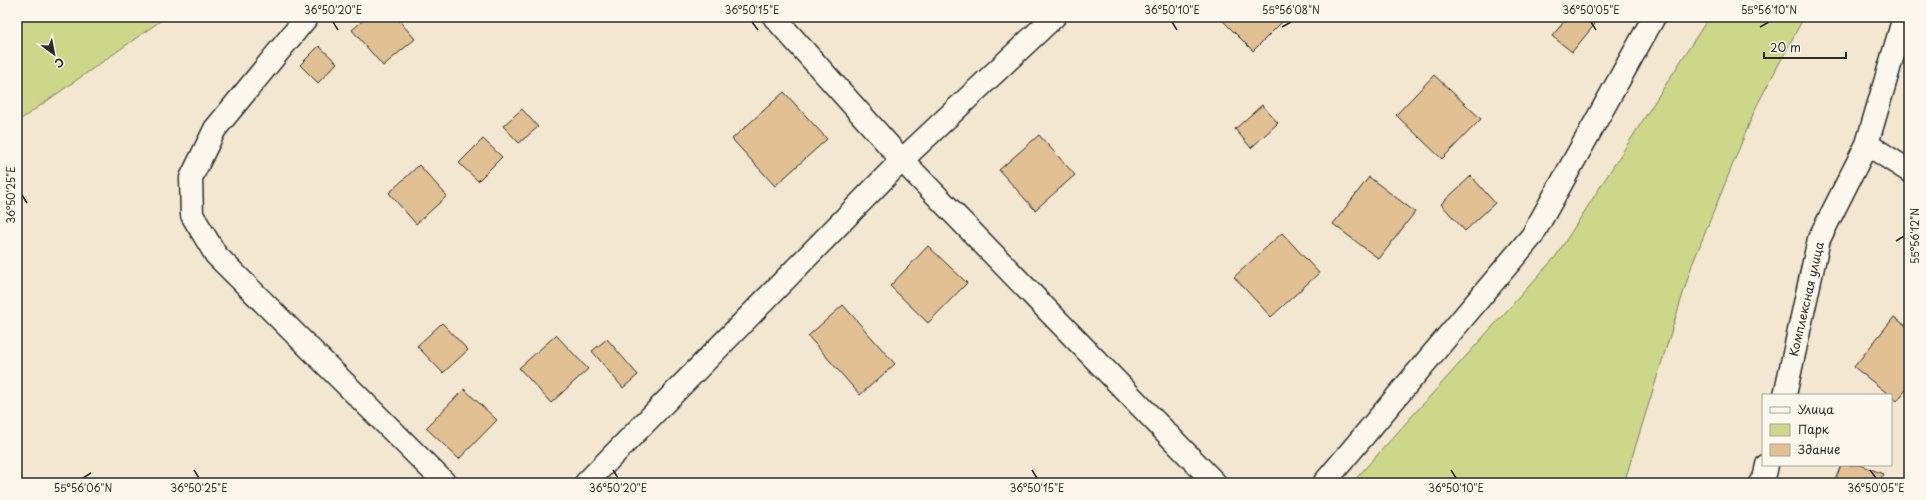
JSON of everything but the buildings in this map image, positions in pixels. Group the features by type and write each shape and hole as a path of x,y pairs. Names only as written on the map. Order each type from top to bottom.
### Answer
{"street":[{"path":"307,17 215,129 191,178 192,215 216,255 445,483"},
{"path":"774,17 902,160 1215,483"},
{"path":"586,483 902,160 1054,17"},
{"path":"1324,483 1532,236 1654,17"},
{"name":"Комплексная улица","path":"1784,394 1819,239 1867,144 1904,17"},
{"path":"1867,144 1909,171"},
{"path":"1760,483 1764,479 1767,466"}],"green space":[{"path":"17,17 166,17 17,122"},
{"path":"1709,17 1804,17 1756,107 1692,265 1624,483 1352,483 1556,256"}]}
